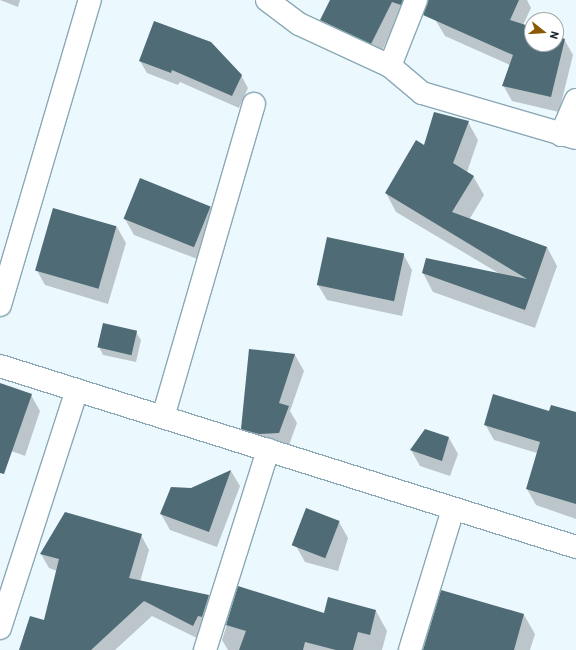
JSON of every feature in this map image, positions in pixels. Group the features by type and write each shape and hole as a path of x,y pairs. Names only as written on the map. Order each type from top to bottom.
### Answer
{"street":[{"path":"0,304 90,0"},
{"path":"267,0 299,24 390,66 422,93 569,137 576,100"},
{"path":"390,66 416,0"},
{"path":"163,417 254,104"},
{"path":"0,366 576,547"},
{"path":"0,628 77,390"},
{"path":"205,650 268,450"},
{"path":"410,650 453,509"}],"building":[{"path":"330,0 403,0 401,5 392,2 371,44 320,20"},
{"path":"428,0 519,0 510,20 524,24 524,52 562,52 551,97 502,86 513,55 423,15"},
{"path":"154,21 211,42 242,75 232,96 172,70 171,73 139,61"},
{"path":"434,112 469,121 453,163 474,176 452,212 547,247 525,310 422,273 426,258 527,279 385,193 416,140 424,145"},
{"path":"140,178 210,206 194,247 124,219"},
{"path":"53,208 116,226 99,289 35,270"},
{"path":"327,237 404,253 394,301 317,285"},
{"path":"103,323 137,331 131,355 97,347"},
{"path":"249,349 295,354 279,403 289,406 279,433 259,434 241,429"},
{"path":"0,383 32,394 4,474 0,473"},
{"path":"493,394 549,411 551,405 576,412 576,504 526,489 540,442 484,425"},
{"path":"425,429 449,437 442,461 410,450"},
{"path":"231,470 209,532 160,514 171,487 191,488"},
{"path":"306,508 340,521 325,558 292,545"},
{"path":"65,512 142,534 129,578 209,595 202,617 198,616 193,626 144,601 91,650 19,650 30,616 44,620 59,559 40,554"},
{"path":"238,586 324,613 328,597 376,610 370,635 358,632 353,650 336,650 305,642 303,650 239,650 246,631 226,625"},
{"path":"441,590 524,614 514,650 423,650"}]}
